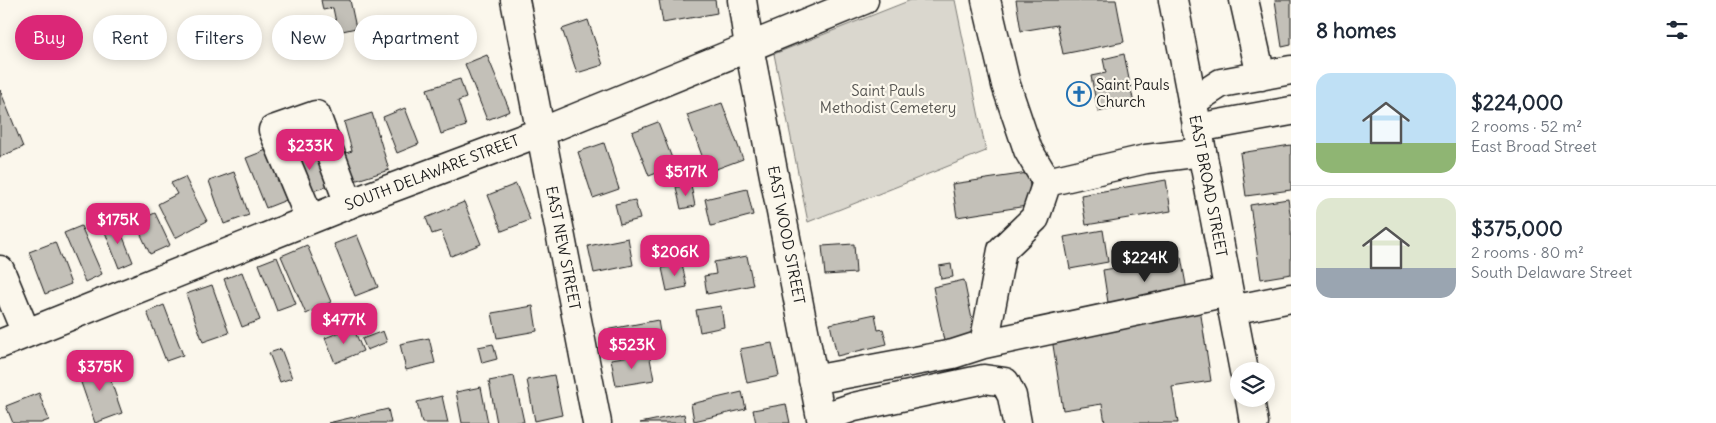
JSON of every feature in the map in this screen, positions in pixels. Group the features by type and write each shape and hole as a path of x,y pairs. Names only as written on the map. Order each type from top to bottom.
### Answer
{"main road":[{"name":"EAST NEW STREET","path":"515,0 597,423"},
{"name":"EAST WOOD STREET","path":"742,0 749,47 821,420"},
{"name":"SOUTH DELAWARE STREET","path":"0,344 310,219 541,132 864,0"},
{"path":"986,0 1009,94 1028,150 1048,182"},
{"name":"EAST BROAD STREET","path":"1172,0 1242,362"},
{"path":"1244,0 1261,76"},
{"path":"1192,102 1221,83 1291,70"},
{"path":"1048,182 1146,159 1291,111"},
{"path":"310,219 274,130 316,115 349,204"},
{"path":"984,344 1002,250 1035,218 1048,182"},
{"path":"0,270 26,334"},
{"path":"813,380 953,354 984,344 1230,301 1291,298"},
{"path":"821,420 854,408 984,379 1005,382 1012,396 1017,423"},
{"path":"1251,407 1254,423"}],"green space":[{"name":"Saint Pauls Methodist Cemetery","path":"911,0 955,0 986,151 808,222 774,54"}],"building":[{"path":"321,0 350,0 354,28 344,31 344,15 334,15 333,8 323,10"},
{"path":"659,0 715,0 717,13 663,23"},
{"path":"1016,0 1116,0 1124,42 1063,54 1057,25 1021,31"},
{"path":"1275,0 1291,0 1291,45 1282,47"},
{"path":"588,20 603,65 577,73 562,29"},
{"path":"1124,54 1134,104 1098,112 1091,76 1106,73 1103,59"},
{"path":"487,55 510,111 487,120 465,64"},
{"path":"460,79 466,98 458,101 466,126 441,134 427,89"},
{"path":"0,90 23,147 0,157"},
{"path":"722,103 743,159 708,172 687,115"},
{"path":"405,108 419,144 397,153 383,117"},
{"path":"372,113 389,170 354,181 346,153 352,151 344,122"},
{"path":"658,122 675,166 649,176 632,132"},
{"path":"604,143 619,189 593,198 578,152"},
{"path":"1291,145 1291,190 1246,196 1240,153"},
{"path":"318,148 329,186 303,194 291,157"},
{"path":"269,149 289,199 266,208 246,158"},
{"path":"234,172 249,215 224,224 209,181"},
{"path":"1028,173 1033,205 957,217 952,184"},
{"path":"185,177 207,221 175,238 158,204 177,194 171,183"},
{"path":"1166,180 1171,211 1086,225 1081,195"},
{"path":"516,184 530,220 502,231 488,195"},
{"path":"691,185 695,206 681,209 676,187"},
{"path":"747,189 753,215 711,226 705,199"},
{"path":"1288,199 1291,220 1291,274 1261,279 1250,205"},
{"path":"635,200 640,219 620,224 615,204"},
{"path":"464,202 481,244 451,256 441,231 432,234 426,218"},
{"path":"155,213 170,245 150,254 135,222"},
{"path":"117,222 133,262 119,268 103,227"},
{"path":"81,226 102,274 85,282 64,233"},
{"path":"1103,230 1108,262 1070,269 1064,237"},
{"path":"357,235 378,287 355,296 334,244"},
{"path":"628,238 633,265 594,273 588,246"},
{"path":"55,242 71,284 45,294 29,252"},
{"path":"854,244 856,273 825,275 822,246"},
{"path":"307,245 331,302 306,314 281,256"},
{"path":"747,256 753,285 707,294 704,276 716,274 714,262"},
{"path":"277,257 296,304 277,311 259,264"},
{"path":"1181,257 1188,296 1109,309 1103,270"},
{"path":"682,264 687,287 667,291 662,268"},
{"path":"951,264 953,277 941,279 939,266"},
{"path":"242,272 260,320 242,327 224,279"},
{"path":"964,280 975,334 944,341 933,287"},
{"path":"212,285 229,333 203,342 186,294"},
{"path":"164,305 183,355 166,361 147,312"},
{"path":"533,306 537,331 497,338 492,313"},
{"path":"721,306 724,327 700,332 696,310"},
{"path":"1200,309 1211,381 1172,387 1178,423 1105,423 1102,404 1063,410 1051,332"},
{"path":"875,314 878,330 883,329 887,344 837,356 830,324"},
{"path":"658,320 662,345 609,355 605,330"},
{"path":"353,327 363,351 335,363 325,338"},
{"path":"383,331 387,342 367,350 362,339"},
{"path":"429,338 435,363 406,370 400,344"},
{"path":"772,343 779,376 747,383 740,349"},
{"path":"493,344 497,359 482,363 478,347"},
{"path":"281,349 292,378 280,382 269,353"},
{"path":"649,353 654,380 616,386 611,359"},
{"path":"104,361 122,413 95,423 77,371"},
{"path":"554,375 562,415 535,421 527,380"},
{"path":"514,376 524,422 497,423 489,381"},
{"path":"481,387 488,423 462,423 456,392"},
{"path":"742,392 746,409 694,421 691,404"},
{"path":"39,393 49,420 41,423 13,423 6,406"},
{"path":"442,396 448,423 422,423 417,402"},
{"path":"786,404 790,423 756,423 753,410"},
{"path":"388,409 391,423 328,423"},
{"path":"684,414 686,423 640,423"}],"place":[{"name":"Saint Pauls Church","path":"1079,94"}]}
